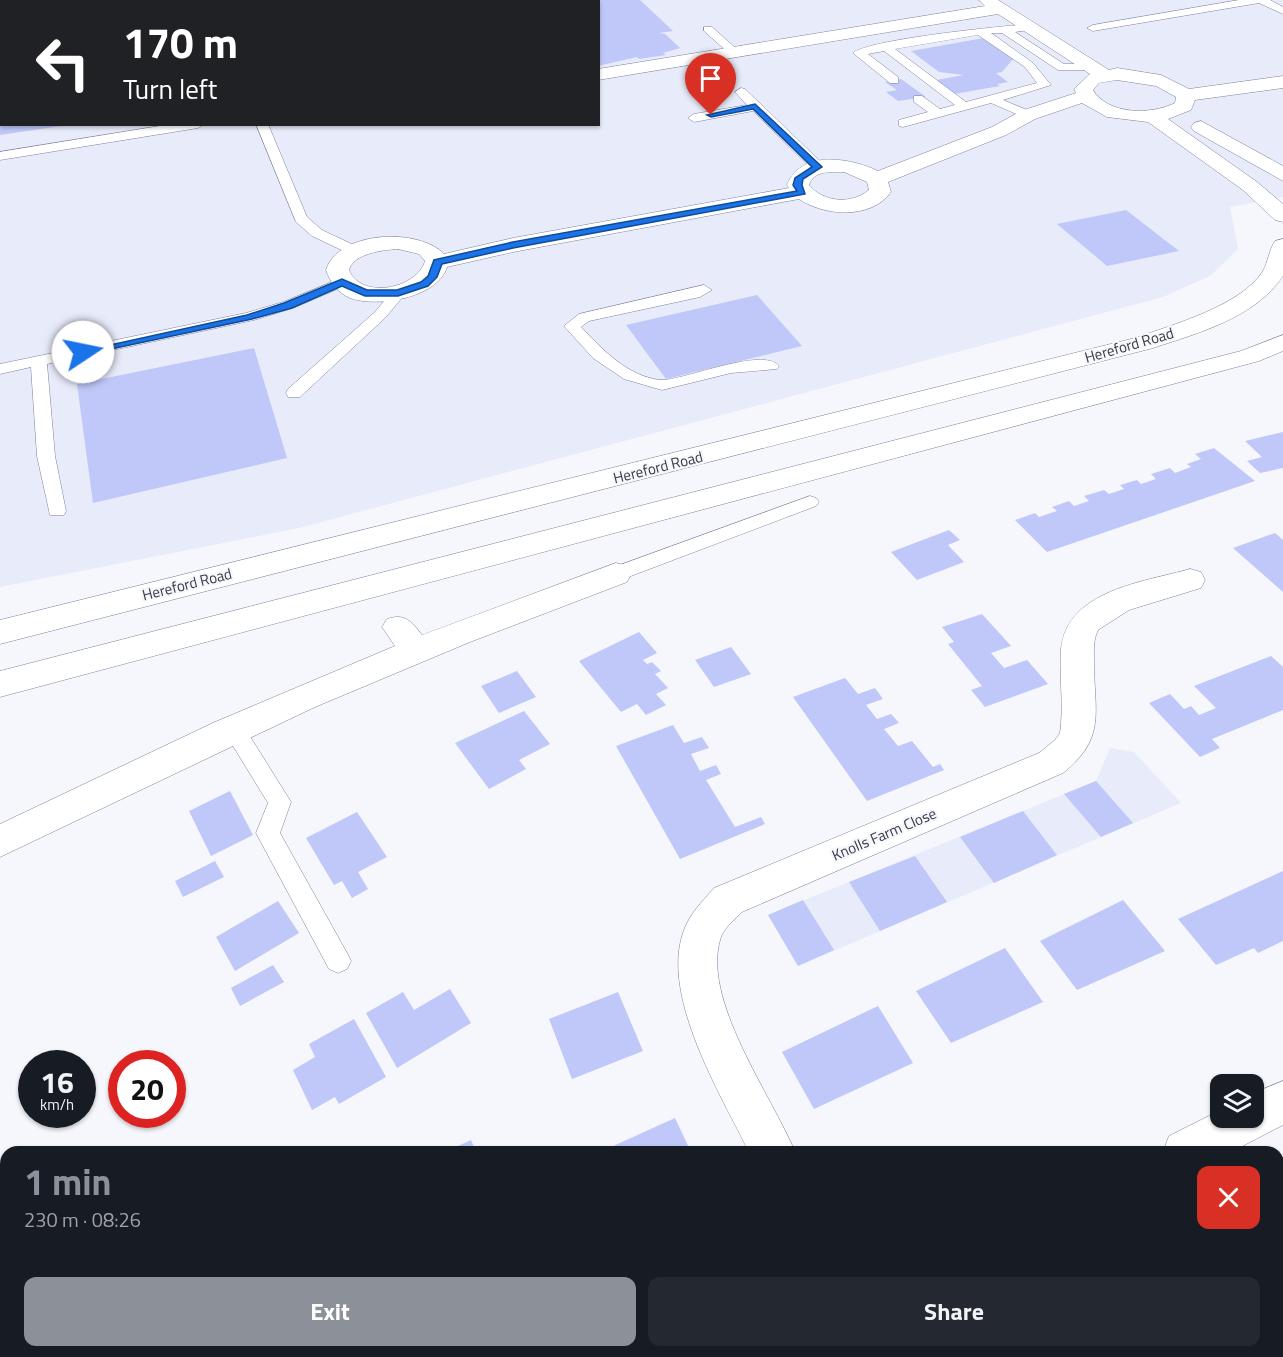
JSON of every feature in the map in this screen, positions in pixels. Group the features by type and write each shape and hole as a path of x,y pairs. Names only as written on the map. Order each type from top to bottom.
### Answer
{"street":[{"path":"600,75 920,22 993,5 1098,71 1147,77 1173,86 1181,103 1283,175"},
{"path":"1098,71 1086,83 1083,89 1085,96 1110,111"},
{"path":"1152,116 1181,103 1283,82"},
{"path":"877,179 880,192 875,197 855,205 825,204 802,192 798,185 799,178 818,167 857,169 877,179 999,131 1028,116 1085,96"},
{"path":"999,131 1110,111 1152,116 1250,186 1283,215"},
{"path":"438,262 513,245 802,192"},
{"path":"1283,222 1283,236"},
{"path":"384,243 413,244 434,254 438,262 432,277 424,284 398,293 365,293 342,282 338,274 339,266 356,251 384,243"},
{"name":"Hereford Road","path":"0,632 1144,343 1203,322 1248,297 1272,276 1283,246"},
{"path":"0,684 1238,359 1283,342"},
{"path":"0,841 107,786 233,728 407,639 491,619 616,574"},
{"name":"Knolls Farm Close","path":"770,1146 705,1012 698,965 702,932 728,900 1051,763 1072,745 1078,717 1079,642 1084,624 1105,609 1190,580"},
{"path":"1264,1112 1283,1102"},
{"path":"1197,1146 1232,1128"}],"lane":[{"path":"1093,28 1258,0"},
{"path":"1263,0 1283,11"},
{"path":"920,22 940,37"},
{"path":"894,80 859,53 940,37 1031,27"},
{"path":"708,29 735,52"},
{"path":"1004,29 1062,68 1098,71"},
{"path":"903,123 962,105 1045,85 1029,65 980,31"},
{"path":"886,47 962,105"},
{"path":"741,92 818,167"},
{"path":"918,99 938,114"},
{"path":"991,99 1028,116"},
{"path":"694,118 755,107"},
{"path":"0,156 186,126"},
{"path":"263,126 301,219 308,227 356,251"},
{"path":"0,369 249,317 288,306 342,282"},
{"path":"704,290 695,294 584,317 572,326 600,355 630,376 662,385 730,368 771,366"},
{"path":"294,393 380,315 398,293"},
{"path":"39,361 46,456 57,511"},
{"path":"616,574 810,502"},
{"path":"233,728 280,802 268,833 339,961"}],"shaded area":[{"path":"600,0 1283,0 1283,197 1230,207 1238,249 1210,276 1163,297 299,528 0,587 0,126 600,126"},
{"path":"1110,748 1134,752 1181,803 798,966 768,915 1096,781"}],"building":[{"path":"600,0 640,0 673,31 659,33 665,34 680,48 663,53 666,55 639,59 637,57 600,66"},
{"path":"984,38 1014,58 1002,72 996,73 1008,82 997,84 1000,86 954,94 936,80 964,75 939,72 911,51"},
{"path":"901,79 926,97 898,101 886,92 897,90 885,82"},
{"path":"0,126 61,126 0,135"},
{"path":"1126,210 1179,251 1107,266 1057,224"},
{"path":"757,295 802,346 666,379 626,325"},
{"path":"254,348 287,458 93,503 77,384"},
{"path":"1283,432 1283,468 1260,473 1247,461 1262,457 1245,441"},
{"path":"1214,448 1255,481 1047,552 1015,520 1035,513 1039,517 1057,511 1052,507 1069,501 1074,506 1089,501 1084,496 1104,490 1109,494 1124,489 1120,485 1137,480 1141,484 1156,479 1151,474 1170,468 1175,473 1191,467 1187,464 1201,459 1195,454"},
{"path":"949,530 960,540 948,545 964,562 917,580 891,552"},
{"path":"1275,533 1283,540 1283,592 1233,548"},
{"path":"982,614 1011,646 991,653 1004,668 1027,660 1048,684 985,707 971,690 982,686 948,644 954,642 942,627"},
{"path":"639,632 657,653 643,660 647,664 652,662 661,671 655,674 668,688 656,694 666,705 646,715 637,704 621,712 579,661"},
{"path":"731,647 751,674 714,687 695,660"},
{"path":"1271,656 1283,667 1283,710 1212,739 1220,748 1200,757 1149,703 1170,694 1184,709 1191,706 1199,715 1216,708 1194,686"},
{"path":"517,671 536,697 499,713 481,686"},
{"path":"845,678 858,694 875,688 883,699 866,705 877,719 891,714 899,723 884,729 898,746 912,741 933,767 940,764 944,770 867,801 793,697"},
{"path":"524,711 550,744 519,760 526,769 489,789 455,743"},
{"path":"673,725 684,743 702,737 709,748 691,754 700,771 716,765 721,774 706,780 735,827 761,817 765,824 680,859 616,746"},
{"path":"1096,781 1133,823 1101,837 1064,794"},
{"path":"230,791 253,835 211,856 189,811"},
{"path":"1023,811 1057,855 994,883 960,837"},
{"path":"357,812 387,857 358,872 368,889 352,898 342,881 334,885 306,838"},
{"path":"915,856 947,902 880,931 849,882"},
{"path":"215,861 224,877 183,897 175,881"},
{"path":"1283,871 1283,941 1258,953 1254,948 1216,965 1178,919"},
{"path":"803,900 834,950 798,966 768,915"},
{"path":"1123,900 1165,951 1077,990 1040,941"},
{"path":"278,901 299,933 235,971 216,937"},
{"path":"1005,948 1043,1002 951,1043 916,991"},
{"path":"273,965 284,982 240,1006 231,988"},
{"path":"450,989 471,1023 397,1068 366,1013 403,992 414,1010"},
{"path":"618,992 643,1051 572,1079 549,1019"},
{"path":"878,1006 913,1063 814,1109 782,1052"},
{"path":"354,1019 386,1077 339,1104 335,1097 312,1110 293,1070 315,1057 309,1044"},
{"path":"675,1118 688,1146 613,1146"},
{"path":"471,1140 474,1146 458,1146"}],"route":[{"path":"83,352 249,317 288,306 342,282 352,289 365,293 382,295 398,293 424,284 432,277 438,262 513,245 802,192 798,185 799,178 818,167 755,107 711,115"}]}
